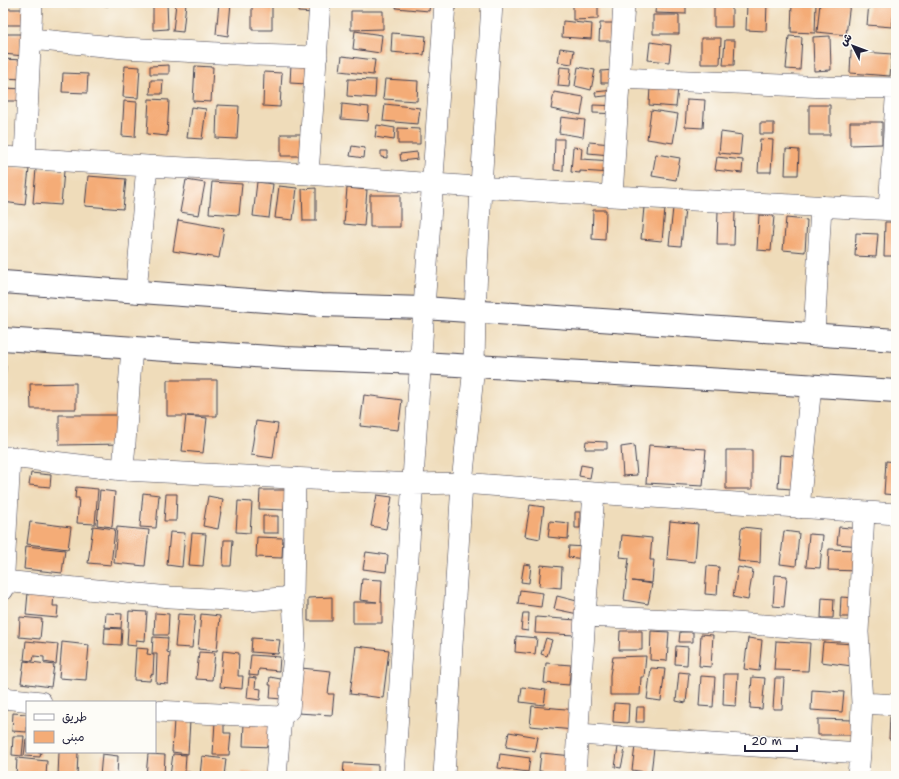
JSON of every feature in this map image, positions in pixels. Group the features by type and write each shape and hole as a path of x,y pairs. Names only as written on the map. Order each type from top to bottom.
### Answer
{"street":[{"path":"25,158 32,3"},
{"path":"308,174 320,3"},
{"path":"394,776 445,3"},
{"path":"444,776 462,483 474,366 474,311 492,3"},
{"path":"612,196 624,3"},
{"path":"31,39 124,48 316,57"},
{"path":"619,78 896,88"},
{"path":"3,157 308,174 612,196 893,210 896,100"},
{"path":"136,292 146,166"},
{"path":"814,335 821,206"},
{"path":"3,282 321,305 474,311 896,340"},
{"path":"3,338 284,358 421,363 896,391"},
{"path":"123,470 132,347"},
{"path":"799,508 811,385"},
{"path":"3,590 7,457 123,470 413,484 462,483 896,514"},
{"path":"156,711 281,717 289,710 295,641 293,597 295,478"},
{"path":"575,776 594,493"},
{"path":"858,776 862,703 858,632 864,512"},
{"path":"4,581 170,597 248,601 293,597"},
{"path":"585,616 736,623 858,632"},
{"path":"3,698 32,701"},
{"path":"862,703 896,705"},
{"path":"276,776 281,717"},
{"path":"578,734 860,753"}],"building":[{"path":"108,3 108,6 90,4"},
{"path":"153,3 167,3 168,29 153,30"},
{"path":"176,3 186,3 183,32 173,31"},
{"path":"219,3 231,3 228,36 216,34"},
{"path":"252,3 272,3 272,30 252,30"},
{"path":"299,3 317,3 316,13 298,12"},
{"path":"397,3 430,3 429,11 396,8"},
{"path":"573,3 598,3 598,19 573,20"},
{"path":"656,3 686,3 686,14 655,13"},
{"path":"714,3 732,3 732,27 714,27"},
{"path":"747,3 767,3 766,31 746,30"},
{"path":"792,3 816,3 815,33 791,32"},
{"path":"820,3 850,3 846,35 817,32"},
{"path":"869,3 895,3 892,27 867,25"},
{"path":"3,9 24,9 24,25 3,25"},
{"path":"351,11 383,11 383,29 351,30"},
{"path":"653,15 679,15 679,34 653,34"},
{"path":"563,21 592,24 591,39 562,37"},
{"path":"600,23 615,23 614,41 599,41"},
{"path":"355,31 382,35 380,53 353,49"},
{"path":"392,33 426,36 424,55 391,52"},
{"path":"3,34 24,34 24,56 3,54"},
{"path":"789,36 802,37 800,70 786,69"},
{"path":"830,36 831,70 814,71 813,37"},
{"path":"701,38 721,38 720,64 701,64"},
{"path":"725,40 735,40 734,65 723,65"},
{"path":"650,42 671,45 669,62 648,60"},
{"path":"560,48 574,50 572,64 558,62"},
{"path":"851,51 892,54 890,76 850,73"},
{"path":"342,56 375,60 373,75 340,71"},
{"path":"3,59 23,60 23,79 3,78"},
{"path":"291,64 308,65 307,84 290,83"},
{"path":"169,65 169,74 150,74 150,66"},
{"path":"125,66 140,67 138,98 123,97"},
{"path":"195,66 213,67 211,102 193,101"},
{"path":"560,67 571,68 569,87 558,86"},
{"path":"578,67 595,70 591,90 575,86"},
{"path":"614,70 614,83 601,83 601,71"},
{"path":"264,72 282,73 280,107 263,106"},
{"path":"63,73 88,74 87,93 62,92"},
{"path":"348,79 376,80 375,98 347,96"},
{"path":"385,79 418,81 417,101 383,99"},
{"path":"151,80 163,80 162,94 150,94"},
{"path":"650,87 678,88 676,107 649,105"},
{"path":"3,88 25,89 25,101 3,101"},
{"path":"614,90 614,95 596,97 595,92"},
{"path":"554,92 584,97 581,115 551,109"},
{"path":"149,99 169,100 167,136 147,134"},
{"path":"687,99 705,100 703,128 685,127"},
{"path":"124,101 137,102 135,137 122,136"},
{"path":"342,104 369,107 368,121 341,119"},
{"path":"385,104 420,108 418,124 383,121"},
{"path":"217,105 239,106 237,139 216,138"},
{"path":"593,105 623,106 622,114 593,113"},
{"path":"809,105 830,105 830,135 809,135"},
{"path":"191,107 206,109 202,139 187,138"},
{"path":"651,110 678,114 673,143 647,139"},
{"path":"561,117 585,120 583,137 559,133"},
{"path":"850,122 882,122 882,144 850,145"},
{"path":"760,123 774,123 774,134 760,134"},
{"path":"377,125 395,128 394,140 375,137"},
{"path":"398,128 420,129 420,144 398,144"},
{"path":"721,132 742,135 740,155 719,153"},
{"path":"281,134 305,134 305,156 281,156"},
{"path":"555,139 564,139 563,171 554,170"},
{"path":"760,139 773,140 771,172 758,172"},
{"path":"589,142 611,144 610,155 588,153"},
{"path":"352,146 365,148 364,158 350,156"},
{"path":"573,147 582,148 581,159 613,161 612,173 580,171 580,173 571,172"},
{"path":"786,149 799,150 798,175 785,175"},
{"path":"381,151 387,151 387,158 381,157"},
{"path":"417,152 418,159 401,161 400,154"},
{"path":"656,154 680,158 676,180 652,176"},
{"path":"717,157 743,160 742,173 715,170"},
{"path":"3,166 29,169 25,205 3,202"},
{"path":"36,169 64,171 61,205 33,203"},
{"path":"88,176 126,179 123,209 85,206"},
{"path":"186,180 205,183 199,215 180,212"},
{"path":"212,182 242,184 239,215 209,213"},
{"path":"257,182 273,184 269,218 253,216"},
{"path":"279,186 297,188 293,220 275,218"},
{"path":"316,188 316,221 303,221 302,189"},
{"path":"347,188 367,190 364,226 344,224"},
{"path":"370,195 400,195 400,227 370,227"},
{"path":"644,207 665,209 662,241 641,239"},
{"path":"673,208 685,209 681,246 669,245"},
{"path":"593,210 606,210 605,240 592,239"},
{"path":"718,211 735,211 734,245 717,245"},
{"path":"759,215 774,216 771,251 757,250"},
{"path":"786,218 807,220 805,252 783,250"},
{"path":"178,220 224,228 219,258 173,251"},
{"path":"885,222 896,222 896,256 884,256"},
{"path":"856,233 878,234 876,257 855,256"},
{"path":"3,365 6,366 4,395 3,395"},
{"path":"167,380 217,380 217,416 187,416 207,418 203,453 182,451 186,416 167,416"},
{"path":"76,383 76,409 31,409 30,384"},
{"path":"364,395 402,400 398,430 360,426"},
{"path":"59,415 124,415 124,444 59,445"},
{"path":"256,421 278,424 273,458 251,455"},
{"path":"586,441 607,442 607,449 585,449"},
{"path":"634,445 637,475 623,476 621,447"},
{"path":"649,445 706,449 703,486 646,483"},
{"path":"726,450 752,450 752,489 726,489"},
{"path":"780,455 794,456 792,489 778,488"},
{"path":"886,461 896,462 896,495 884,494"},
{"path":"581,465 592,467 590,478 579,476"},
{"path":"31,473 51,475 50,487 29,485"},
{"path":"76,487 98,489 95,524 77,523 79,498 75,498"},
{"path":"100,490 115,492 112,527 97,525"},
{"path":"260,490 285,490 284,510 259,509"},
{"path":"143,493 159,495 156,528 140,527"},
{"path":"166,494 177,494 176,521 164,521"},
{"path":"377,495 392,497 386,529 371,526"},
{"path":"208,496 223,499 218,529 203,526"},
{"path":"238,501 252,502 250,533 236,532"},
{"path":"530,505 544,507 540,539 525,536"},
{"path":"575,512 580,512 580,528 575,528"},
{"path":"263,516 278,516 278,533 263,533"},
{"path":"550,521 569,523 568,539 548,537"},
{"path":"670,521 698,524 695,562 667,559"},
{"path":"30,522 71,527 68,549 27,544"},
{"path":"93,526 115,529 111,565 88,563"},
{"path":"117,527 149,530 145,566 114,563"},
{"path":"743,527 761,529 760,563 738,561 741,530"},
{"path":"839,527 861,529 860,546 837,544"},
{"path":"784,531 799,533 796,566 780,564"},
{"path":"170,532 185,533 182,567 167,565"},
{"path":"192,533 206,534 203,566 189,565"},
{"path":"809,534 823,535 820,568 806,567"},
{"path":"622,535 652,538 650,560 654,560 652,583 632,581 652,584 648,604 624,600 629,558 620,557"},
{"path":"257,537 283,538 282,558 256,557"},
{"path":"224,540 233,540 231,566 223,566"},
{"path":"26,546 65,550 62,573 24,569"},
{"path":"569,546 585,547 584,559 568,557"},
{"path":"829,549 858,550 858,571 828,570"},
{"path":"366,552 388,555 386,572 363,569"},
{"path":"524,564 531,565 529,583 521,582"},
{"path":"541,565 562,567 561,588 539,586"},
{"path":"707,566 719,567 717,595 705,594"},
{"path":"738,567 753,570 748,600 733,597"},
{"path":"775,575 787,576 784,607 773,606"},
{"path":"362,579 382,580 382,623 353,623 353,602 377,602 360,600"},
{"path":"520,590 543,593 541,607 518,604"},
{"path":"28,593 54,595 53,606 58,606 57,618 26,615"},
{"path":"557,596 581,602 578,614 554,609"},
{"path":"332,597 332,621 308,621 308,598"},
{"path":"841,597 855,598 854,617 840,617"},
{"path":"822,598 834,599 833,618 821,618"},
{"path":"129,611 147,612 145,641 136,640 136,646 127,645"},
{"path":"106,613 122,614 121,628 105,627"},
{"path":"155,613 169,614 168,635 154,635"},
{"path":"523,613 529,613 528,631 521,630"},
{"path":"178,614 195,615 192,648 175,647"},
{"path":"201,614 220,616 217,651 198,649"},
{"path":"20,617 42,619 40,639 19,637"},
{"path":"536,617 576,620 575,635 535,633"},
{"path":"105,628 122,629 121,645 104,644"},
{"path":"620,631 642,631 642,650 619,650"},
{"path":"651,631 669,632 667,661 650,660"},
{"path":"680,632 693,632 693,642 679,642"},
{"path":"701,634 713,635 711,667 699,666"},
{"path":"516,636 537,638 535,654 515,652"},
{"path":"153,637 168,638 167,652 170,653 168,684 156,683 157,654 152,654"},
{"path":"252,638 280,640 278,654 251,652"},
{"path":"546,638 552,640 547,656 541,654"},
{"path":"748,638 762,640 759,671 744,669"},
{"path":"26,641 58,644 56,664 44,662 44,657 34,656 33,661 24,660"},
{"path":"776,641 810,643 808,671 774,670"},
{"path":"62,642 89,645 86,680 59,678"},
{"path":"823,642 853,644 852,666 821,662"},
{"path":"356,646 389,650 383,698 350,694"},
{"path":"676,646 688,647 687,665 675,664"},
{"path":"136,648 148,649 147,654 154,655 153,675 151,674 150,681 134,680"},
{"path":"223,651 239,653 238,676 243,676 242,689 220,687"},
{"path":"199,652 215,653 212,680 196,679"},
{"path":"251,655 280,657 279,671 259,669 258,676 249,675"},
{"path":"646,656 644,677 641,677 640,695 610,695 610,675 613,657"},
{"path":"24,661 54,665 51,687 21,683"},
{"path":"546,663 571,665 569,685 544,683"},
{"path":"301,668 331,671 328,694 334,694 332,715 297,713"},
{"path":"651,668 665,669 661,701 647,699"},
{"path":"679,672 689,673 686,703 676,701"},
{"path":"724,674 738,674 736,706 723,705"},
{"path":"701,676 715,677 713,707 699,706"},
{"path":"249,677 256,678 255,688 261,689 260,700 247,698"},
{"path":"270,677 286,680 282,699 270,698"},
{"path":"752,677 765,678 762,709 750,708"},
{"path":"775,678 784,678 782,709 773,709"},
{"path":"522,687 546,690 544,705 520,702"},
{"path":"812,690 844,692 842,712 811,710"},
{"path":"614,703 629,704 628,723 613,722"},
{"path":"532,706 577,710 574,730 530,726"},
{"path":"637,707 644,707 644,722 636,722"},
{"path":"13,713 26,714 26,732 12,731"},
{"path":"890,717 896,717 896,739 889,739"},
{"path":"818,719 853,720 853,735 818,735"},
{"path":"174,720 190,721 188,754 172,752"},
{"path":"215,721 224,722 224,733 231,733 229,755 213,755"},
{"path":"244,723 274,724 273,747 243,746"},
{"path":"509,732 538,737 535,752 506,747"},
{"path":"13,736 24,736 22,756 12,755"},
{"path":"26,739 26,753 41,753 40,757 24,756"},
{"path":"635,746 654,748 651,773 632,770"},
{"path":"618,747 625,749 621,768 615,767"},
{"path":"59,753 78,753 77,776 58,776"},
{"path":"541,753 573,756 570,774 539,771"},
{"path":"102,754 118,756 117,776 100,776"},
{"path":"148,754 165,755 164,776 146,776"},
{"path":"173,754 186,755 185,772 190,772 190,776 170,776"},
{"path":"500,754 530,758 528,772 498,768"},
{"path":"202,756 226,759 224,776 200,775"},
{"path":"17,758 47,761 46,776 16,776"},
{"path":"344,763 378,765 378,776 343,776"},
{"path":"894,764 896,765 896,776 892,776"},
{"path":"242,772 272,774 271,776 242,776"},
{"path":"649,774 660,775 660,776 649,776"}]}
